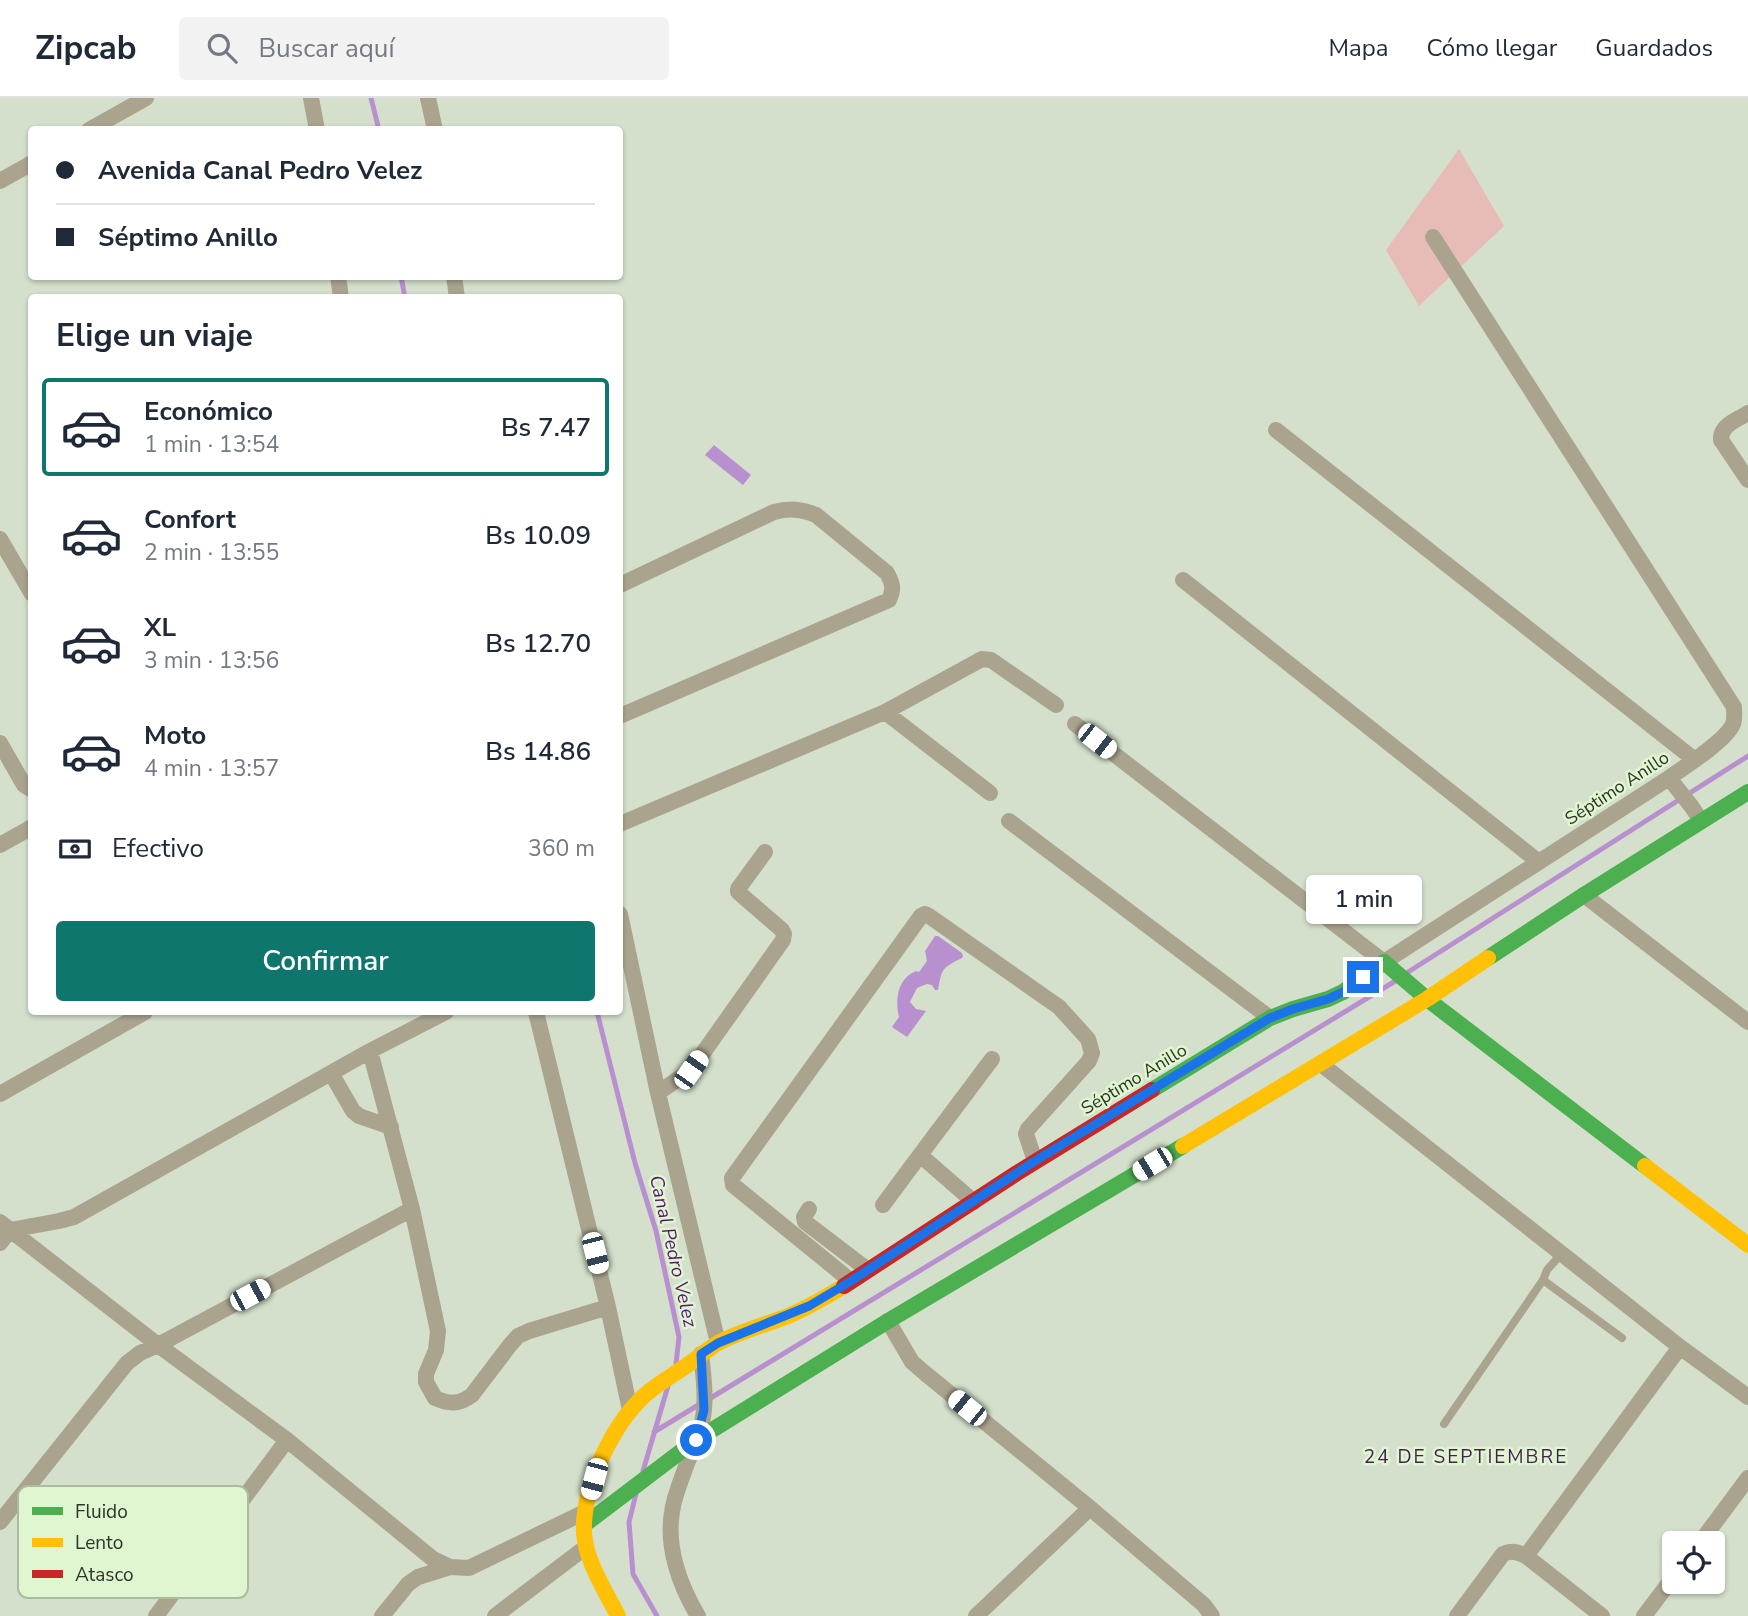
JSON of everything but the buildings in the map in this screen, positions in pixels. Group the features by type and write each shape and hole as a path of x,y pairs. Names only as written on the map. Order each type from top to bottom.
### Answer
{"street":[{"path":"96,126 146,98"},
{"path":"311,98 316,126"},
{"path":"428,98 434,126"},
{"path":"0,181 28,165"},
{"name":"Séptimo Anillo","path":"585,1519 594,1479 603,1455 630,1410 679,1369 718,1343 809,1306 1035,1161 1270,1018 1335,996 1669,778 1727,733 1734,722 1734,707 1433,237"},
{"path":"1748,413 1724,428 1721,440 1748,480"},
{"path":"1276,430 1695,760"},
{"path":"623,583 774,512 789,509 803,510 816,516 887,573 893,592 889,600 623,715"},
{"path":"0,538 28,587"},
{"path":"1183,580 1539,862"},
{"path":"623,823 886,712 986,659 1056,705"},
{"path":"886,712 990,793"},
{"path":"1075,724 1748,1245"},
{"path":"0,743 28,788"},
{"path":"1669,778 1701,821"},
{"path":"382,1616 408,1584 418,1577 450,1567 468,1568 585,1519 612,1504 696,1440 888,1321 1427,999 1584,895 1748,792"},
{"path":"1009,821 1270,1018"},
{"path":"0,845 28,829"},
{"path":"658,1093 691,1070 783,940 782,930 738,892 765,852"},
{"path":"1584,895 1748,1022"},
{"path":"851,1281 733,1185 732,1178 920,916 929,916 1059,1007 1088,1039 1092,1053 1088,1061 1028,1129 1026,1134 1035,1161"},
{"path":"623,928 658,1093 718,1343"},
{"path":"0,1094 140,1015"},
{"path":"3,1231 74,1217 370,1051 440,1015"},
{"path":"537,1015 608,1307 630,1410"},
{"path":"370,1051 412,1209 438,1331 436,1350 426,1374 426,1382 435,1398 454,1404 472,1395 517,1336 608,1307"},
{"path":"883,1205 992,1059"},
{"path":"1321,1064 1680,1347 1748,1397"},
{"path":"331,1073 353,1111 359,1116 391,1127"},
{"path":"920,1155 974,1202"},
{"path":"29,1486 127,1363 140,1353 412,1209"},
{"path":"809,1209 804,1217 805,1222 868,1270"},
{"path":"3,1231 287,1440 433,1559 450,1567"},
{"path":"888,1321 912,1362 1090,1508 1204,1605 1212,1616"},
{"path":"1526,1556 1680,1347"},
{"path":"698,1357 704,1383 704,1410 671,1514 671,1539 676,1569 698,1616"},
{"path":"248,1492 287,1440"},
{"path":"1709,1531 1748,1478"},
{"path":"0,1522 18,1499"},
{"path":"976,1616 1090,1508"},
{"path":"585,1519 586,1547 618,1616"},
{"path":"495,1616 586,1547"},
{"path":"1457,1616 1503,1554 1509,1551 1526,1556 1602,1616"},
{"path":"1644,1616 1662,1592"},
{"path":"156,1616 169,1598"}],"lane":[{"path":"1444,1424 1543,1280 1547,1270 1562,1253"},
{"path":"1543,1280 1622,1338"}],"shaded area":[{"path":"1459,149 1504,226 1419,306 1386,250"},
{"path":"714,445 751,475 743,485 705,455"},
{"path":"935,936 963,956 944,970 938,990 927,984 917,988 910,1002 916,1009 926,1011 907,1037 892,1027 899,1017 899,990 905,979 916,971 919,972 927,961 925,951"}],"waterway":[{"name":"Canal Pedro Velez","path":"371,98 378,126"},
{"name":"Canal Pedro Velez","path":"402,280 404,294"},
{"path":"1405,974 1748,756"},
{"path":"709,1399 1397,980"},
{"name":"Canal Pedro Velez","path":"598,1015 635,1163 656,1231 679,1337 676,1364"},
{"name":"Canal Pedro Velez","path":"643,1471 668,1386"},
{"path":"654,1432 700,1404"},
{"name":"Canal Pedro Velez","path":"636,1494 629,1522 633,1574 657,1616"}],"traffic: fast":[{"path":"1488,958 1748,792"},
{"path":"1152,1090 1270,1018 1343,992 1384,962 1427,999 1645,1166"},
{"path":"584,1525 696,1440 888,1321 1183,1146"}],"traffic: slow":[{"path":"1183,1146 1427,999 1488,958"},
{"path":"1645,1166 1748,1245"},
{"path":"618,1616 592,1565 584,1533 588,1497 594,1477 601,1458 621,1423 645,1395 715,1345 795,1313 844,1286"}],"traffic: jam":[{"path":"844,1286 1017,1173 1152,1090"}],"district":[{"name":"24 DE SEPTIEMBRE","path":"1466,1456"}],"route":[{"path":"696,1440 704,1410 701,1354 718,1343 809,1306 1035,1161 1270,1018 1328,999 1363,977"}]}
